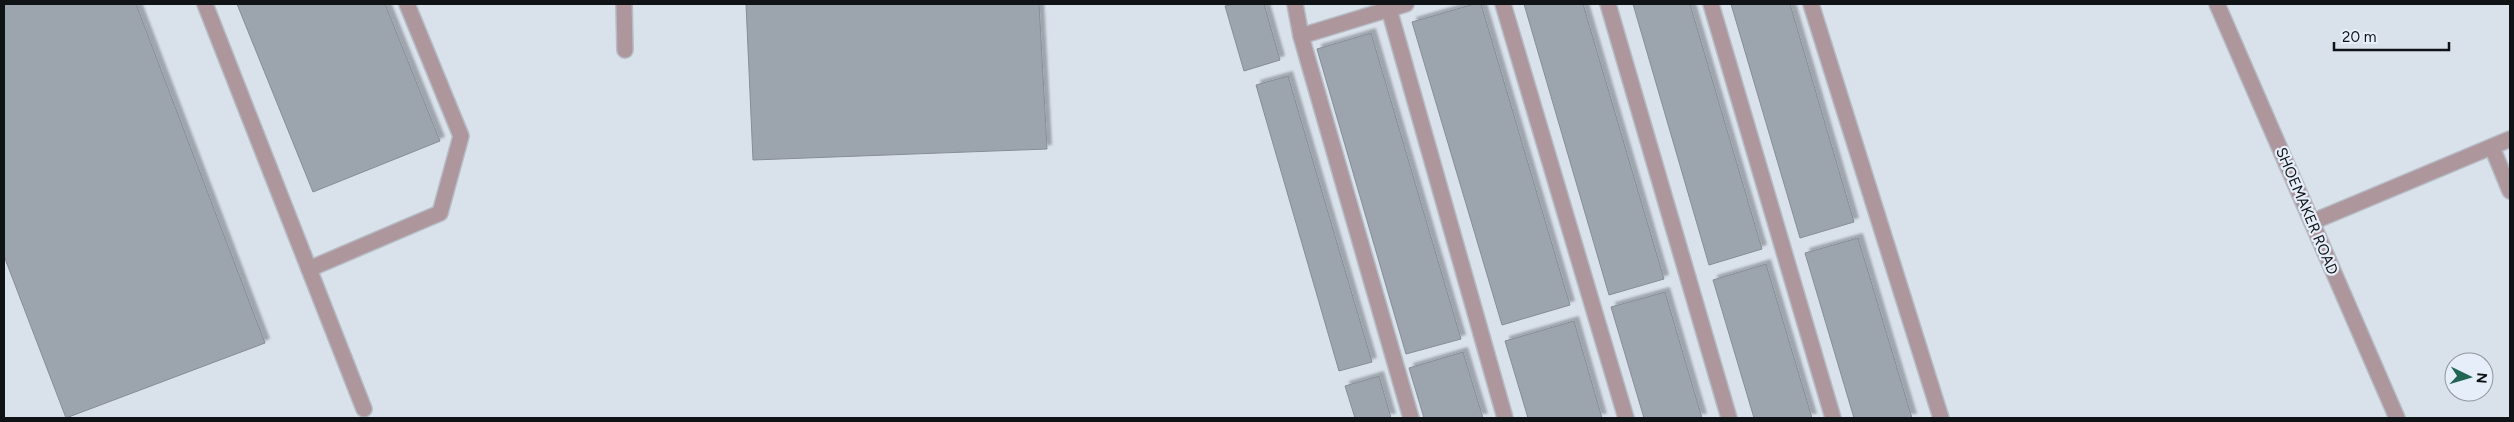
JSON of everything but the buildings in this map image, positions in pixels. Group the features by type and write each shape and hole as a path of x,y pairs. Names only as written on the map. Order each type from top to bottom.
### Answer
{"street":[{"path":"205,4 364,409"},
{"path":"309,269 440,213 461,136 408,4"},
{"path":"624,4 625,50"},
{"path":"1295,4 1300,36 1411,418"},
{"path":"1300,36 1406,4"},
{"path":"1503,4 1626,418"},
{"path":"1608,4 1729,418"},
{"path":"1712,4 1833,418"},
{"path":"1811,4 1941,418"},
{"name":"SHOEMAKER ROAD","path":"2217,4 2397,418"},
{"path":"1389,9 1505,418"},
{"path":"2312,222 2510,139"},
{"path":"2492,147 2510,191"}]}
